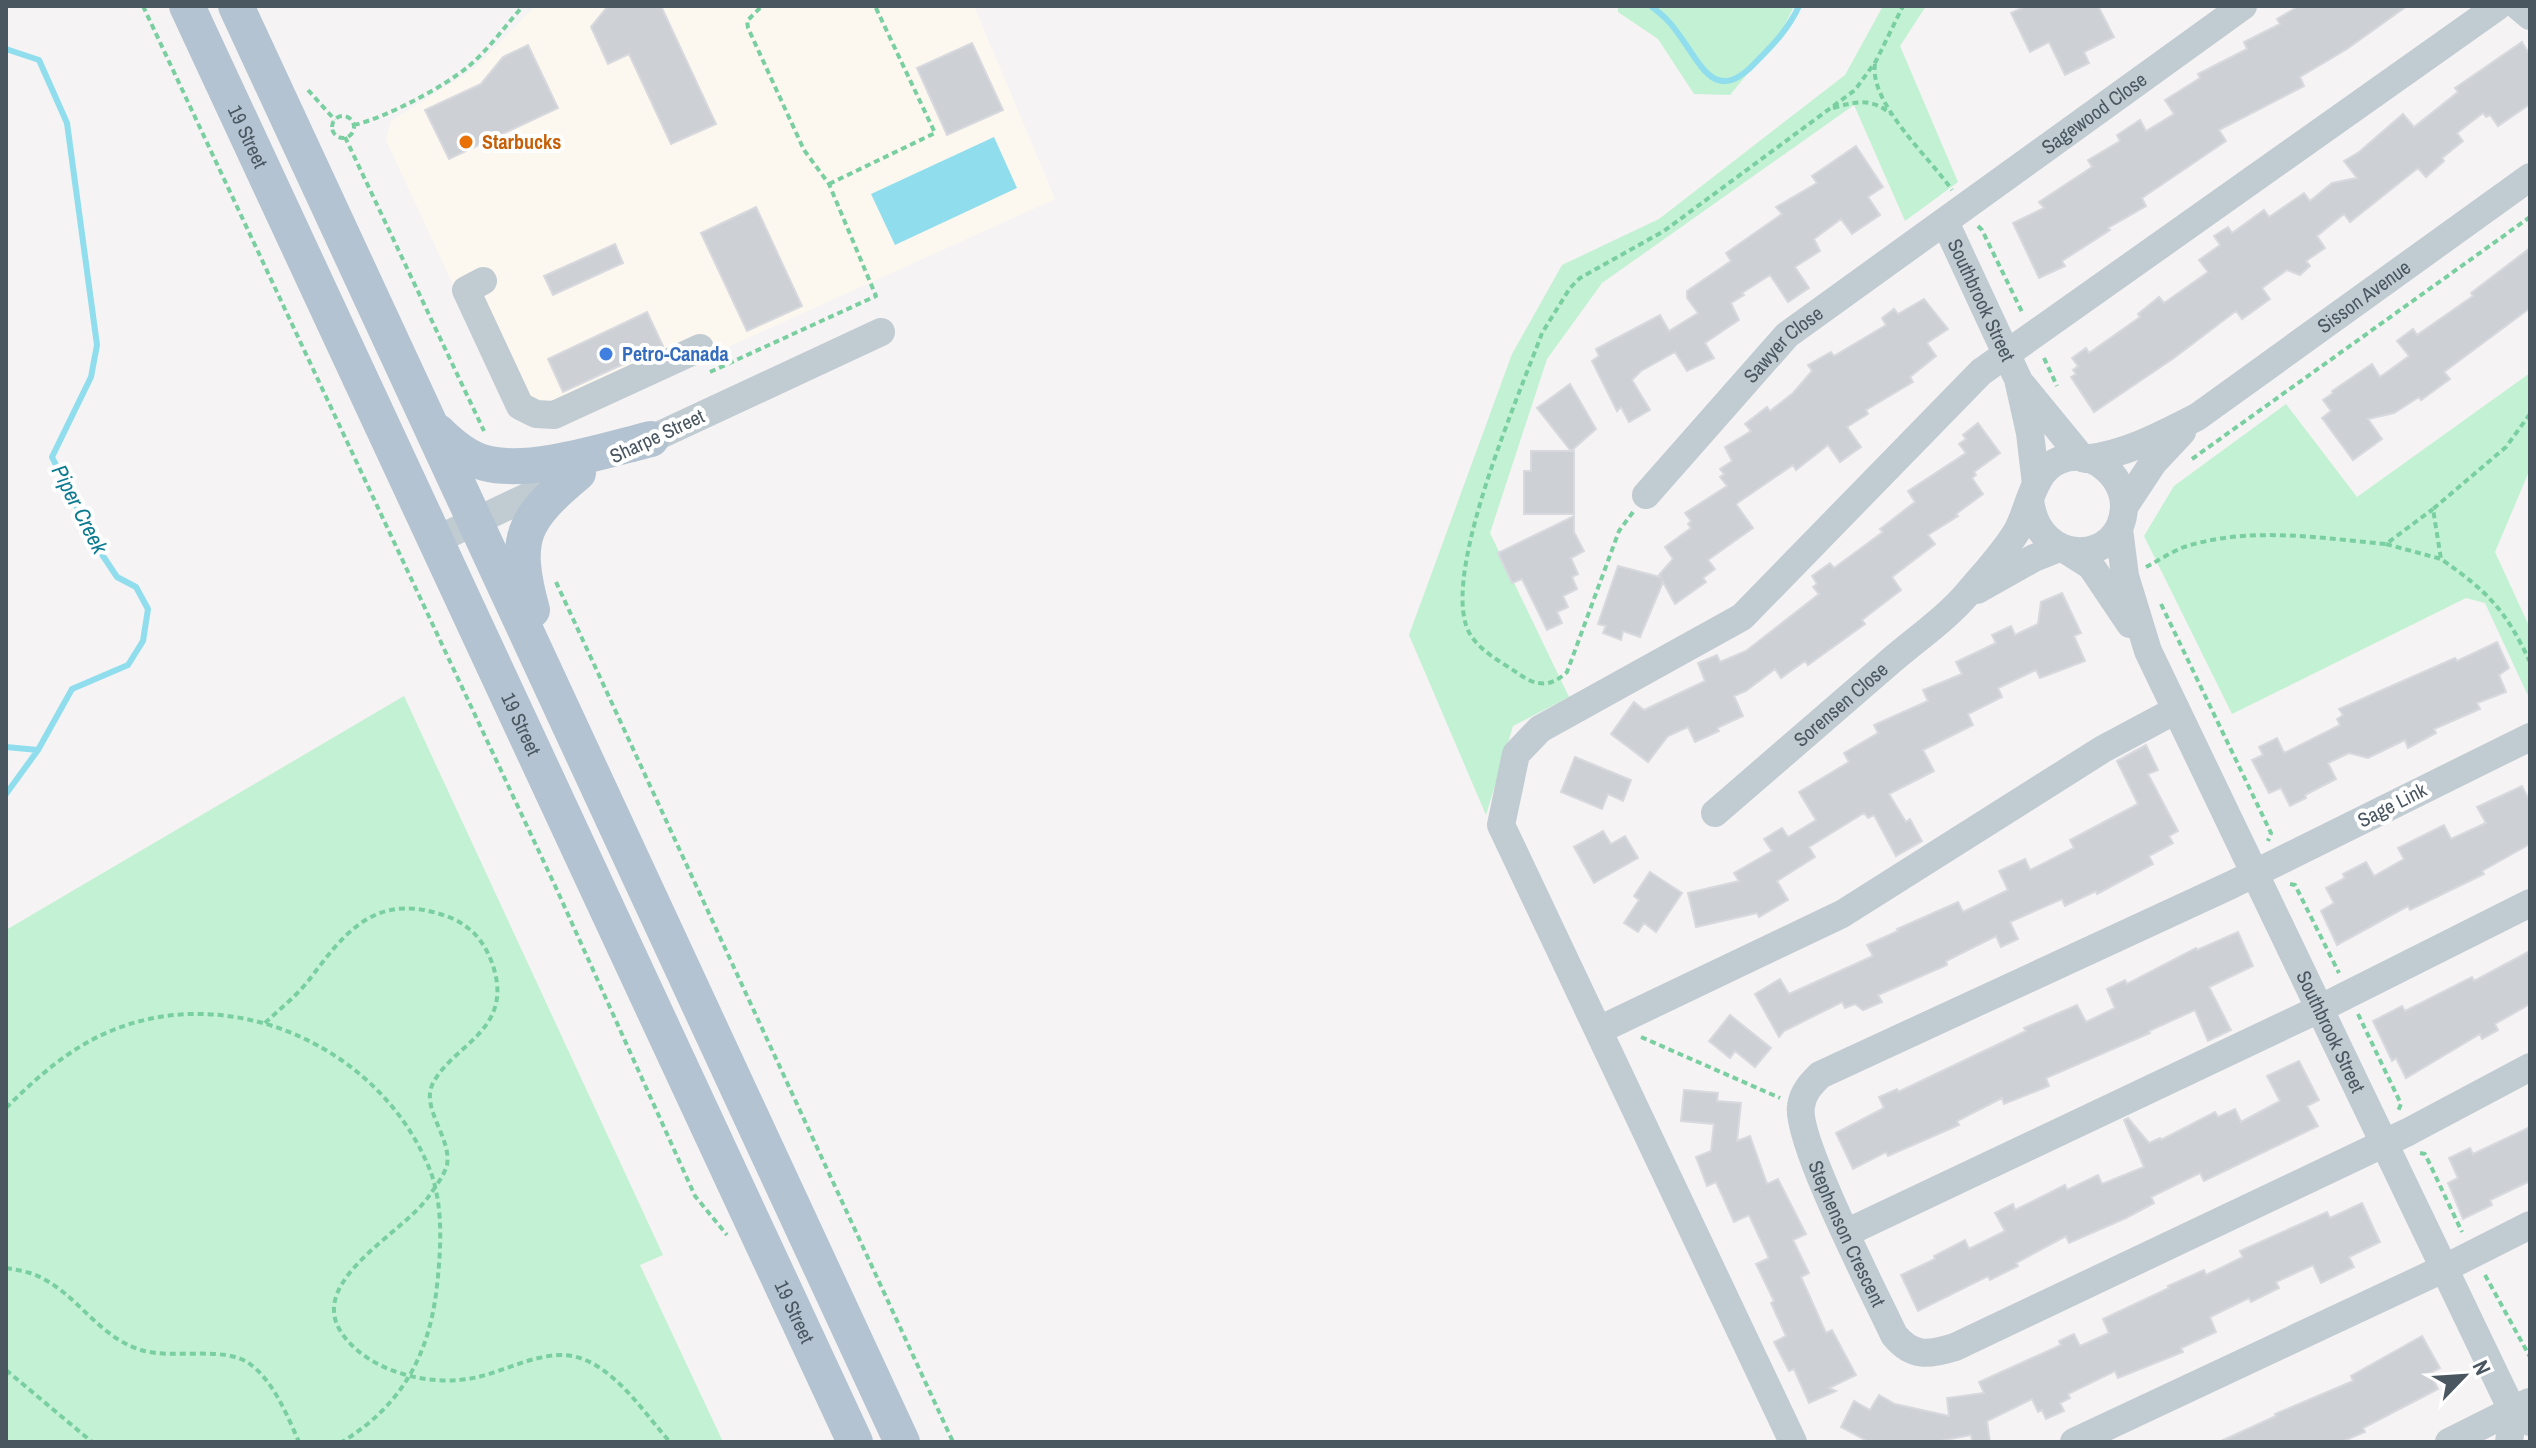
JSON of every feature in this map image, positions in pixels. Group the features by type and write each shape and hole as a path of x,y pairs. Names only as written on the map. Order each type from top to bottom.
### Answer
{"main road":[{"name":"19 Street","path":"187,6 855,1442"},
{"path":"236,6 902,1442"},
{"path":"434,429 467,455 485,463 513,465 566,459 651,439"},
{"path":"551,681 525,583 523,539 535,512 578,473"}],"street":[{"name":"Sagewood Close","path":"1945,222 2243,6"},
{"path":"1793,1442 1605,1027 1501,825 1516,754 1540,729 1742,617 1981,372 2012,366 2498,6"},
{"path":"2518,6 2530,16"},
{"name":"Sisson Avenue","path":"2083,459 2109,456 2141,446 2197,417 2530,177"},
{"name":"Southbrook Street","path":"1945,222 2012,366 2030,433 2033,492"},
{"name":"Sawyer Close","path":"1646,495 1787,335 1945,222"},
{"path":"483,281 466,290 520,406 536,414 554,415 704,361"},
{"name":"Sharpe Street","path":"434,541 881,332"},
{"name":"Southbrook Street","path":"2012,366 2083,459"},
{"name":"Sisson Avenue","path":"2121,518 2153,463 2197,417"},
{"path":"2083,459 2100,463 2109,470 2121,489 2121,518 2109,541 2097,547 2064,550 2039,531 2031,514 2033,492 2040,476 2058,461 2083,459"},
{"name":"Sorensen Close","path":"1715,813 1965,596 2017,531 2033,492"},
{"name":"Southbrook Street","path":"2121,518 2125,576 2148,651 2445,1268 2524,1412"},
{"name":"Southbrook Street","path":"2064,550 2091,566 2148,651"},
{"name":"Sorensen Close","path":"1965,596 2026,562 2064,550"},
{"path":"1605,1027 1842,914 2103,749 2176,710"},
{"name":"Sage Link","path":"2255,874 2530,737"},
{"path":"1800,1107 1807,1088 1820,1075 2255,874"},
{"path":"1846,1233 2319,1009 2530,903"},
{"path":"2384,1143 2530,1067"},
{"name":"Stephenson Crescent","path":"1800,1107 1802,1127 1846,1233 1894,1335 1903,1346 1929,1354 1955,1347 2384,1143"},
{"path":"2074,1442 2530,1225"},
{"path":"2449,1442 2524,1412"},
{"path":"2509,1442 2524,1412"}],"path":[{"path":"143,6 557,890 695,1196 734,1244"},
{"path":"354,125 383,115 463,70 523,6"},
{"path":"704,361 876,296 829,184 804,150 748,28 747,21 762,6"},
{"path":"829,184 935,133 875,6"},
{"path":"1646,495 1619,531 1567,672 1556,682 1539,684 1524,678 1475,642 1466,627 1463,609 1472,526 1542,333 1558,306 1580,278 1664,231 1855,90 1876,61 1903,6"},
{"path":"1876,61 1876,81 1893,116"},
{"path":"1830,109 1864,101 1879,104 1893,116 1954,192"},
{"path":"341,117 347,117 354,125 351,134 345,137 339,137 334,132 335,120 341,117"},
{"path":"345,137 485,433"},
{"path":"2189,461 2530,217"},
{"path":"2386,544 2506,447 2530,414"},
{"path":"2433,509 2441,559"},
{"path":"2144,568 2183,547 2243,535 2304,536 2386,544 2441,559 2474,582 2497,605 2530,662"},
{"path":"551,572 953,1442"},
{"path":"2157,596 2271,833 2268,841"},
{"path":"265,1023 311,978 333,948 373,915 402,907 419,909 456,920 475,934 487,952 498,984 498,995 491,1020 448,1064 430,1090 447,1154 444,1172 415,1213 347,1274 335,1303 339,1330 360,1352 376,1363 430,1379 464,1379 543,1356 581,1358 610,1375 670,1442"},
{"path":"6,1108 78,1046 146,1019 200,1013 281,1027 344,1061 378,1093 413,1137 427,1163 438,1205 439,1271 432,1319 411,1375 379,1416 342,1442"},
{"path":"1605,1027 1800,1107"},
{"path":"6,1268 41,1278 123,1343 167,1355 237,1357 250,1364 263,1376 278,1399 299,1442"},
{"path":"6,1370 92,1442"}],"shaded area":[{"path":"535,6 974,6 1055,199 560,423 514,416 386,140 391,121 474,69"}],"green space":[{"path":"1618,6 1794,6 1781,33 1730,95 1694,94 1658,39 1618,12"},
{"path":"1883,6 1926,6 1900,46 1958,182 1905,221 1854,105 1602,283 1547,359 1490,533 1569,697 1513,726 1486,815 1409,635 1512,354 1562,265 1659,219 1845,75"},
{"path":"2530,373 2530,469 2495,552 2530,628 2530,700 2485,603 2466,598 2232,714 2144,536 2174,486 2286,404 2357,497"},
{"path":"404,696 663,1255 640,1265 723,1442 6,1442 6,930"}],"water":[{"path":"994,137 1017,188 895,245 871,194"}],"building":[{"path":"608,6 661,6 716,124 671,144 629,54 608,64 591,27"},
{"path":"2026,6 2098,6 2114,37 2084,52 2089,63 2065,75 2049,42 2030,52 2011,13"},
{"path":"2299,6 2407,6 2347,49 2300,77 2304,86 2219,130 2226,141 2142,198 2146,206 2108,228 2110,230 2062,261 2065,266 2039,278 2013,223 2044,208 2039,202 2092,167 2088,160 2120,141 2117,135 2140,120 2146,131 2174,114 2165,100 2200,78 2198,74 2247,49 2244,42 2280,24 2277,19"},
{"path":"2522,42 2530,55 2530,104 2498,126 2490,115 2486,117 2483,113 2457,133 2463,141 2442,158 2444,161 2426,177 2418,168 2350,222 2344,214 2317,236 2325,248 2306,261 2310,266 2300,275 2287,270 2262,288 2270,299 2242,319 2236,311 2094,412 2071,377 2076,374 2073,370 2078,366 2072,358 2086,348 2089,353 2140,317 2138,314 2159,297 2164,303 2208,272 2199,260 2220,245 2214,236 2228,227 2232,233 2264,210 2269,217 2304,193 2310,201 2332,183 2357,178 2344,161 2403,114 2414,127 2458,92 2455,88"},
{"path":"972,43 1003,110 947,135 917,68"},
{"path":"528,45 558,108 449,159 425,110 481,84 503,57"},
{"path":"1856,146 1883,187 1868,197 1880,215 1852,234 1841,219 1814,239 1820,251 1795,267 1809,288 1788,302 1770,275 1742,293 1744,295 1731,303 1739,320 1705,343 1714,358 1687,371 1675,352 1641,371 1632,380 1650,410 1629,422 1621,407 1617,411 1592,361 1599,356 1596,349 1660,315 1669,331 1698,313 1687,298 1687,291 1731,261 1726,253 1782,214 1776,207 1817,183 1812,176"},
{"path":"756,207 802,306 747,331 701,233"},
{"path":"615,244 623,263 553,295 544,276"},
{"path":"2530,248 2530,308 2444,372 2450,379 2421,400 2419,397 2394,413 2368,419 2382,439 2353,460 2322,418 2331,411 2323,400 2372,364 2380,377 2409,356 2397,341 2413,329 2417,335 2473,296 2471,293"},
{"path":"1924,299 1948,329 1927,343 1936,356 1910,377 1913,382 1866,410 1868,414 1847,427 1861,447 1840,462 1828,445 1796,470 1793,465 1736,504 1753,528 1708,560 1715,569 1703,578 1706,582 1675,604 1663,582 1640,637 1623,631 1621,640 1603,633 1606,626 1598,624 1618,566 1660,577 1673,559 1665,547 1691,528 1688,524 1691,521 1685,513 1727,486 1720,477 1724,474 1720,469 1732,461 1725,447 1751,431 1745,424 1767,407 1770,411 1793,393 1812,371 1808,365 1831,352 1834,356 1886,325 1882,318 1894,309 1898,314"},
{"name":"Petro-Canada","path":"647,312 663,346 563,392 548,359"},
{"path":"1570,384 1596,429 1571,451 1537,408"},
{"path":"1978,423 2000,453 1974,472 1976,475 1972,478 1983,494 1956,514 1958,516 1928,535 1935,544 1892,577 1901,590 1862,620 1865,624 1808,665 1805,661 1781,678 1775,669 1746,691 1734,696 1743,716 1695,742 1688,727 1668,736 1648,762 1611,734 1634,702 1644,710 1705,681 1698,663 1717,655 1720,662 1746,651 1819,594 1813,587 1817,584 1812,576 1830,563 1834,568 1883,532 1880,529 1915,502 1908,491 1966,453 1959,444 1966,439 1963,435"},
{"path":"1531,451 1574,451 1574,514 1524,514 1524,471 1531,471"},
{"path":"1574,516 1574,532 1584,551 1571,558 1578,574 1572,577 1577,589 1563,596 1568,607 1557,612 1562,623 1547,630 1522,579 1512,583 1498,553"},
{"path":"2062,593 2081,633 2074,636 2085,661 2040,678 2036,670 1998,688 2002,697 1968,714 1973,725 1923,750 1934,771 1889,794 1906,822 1910,819 1922,841 1896,856 1874,815 1868,818 1864,813 1809,847 1815,857 1777,881 1788,900 1759,917 1757,913 1696,927 1688,893 1739,881 1734,873 1772,851 1764,839 1782,828 1788,837 1816,820 1799,792 1849,762 1844,753 1878,733 1874,725 1928,701 1923,690 1962,674 1956,662 1996,643 1992,635 2011,626 2015,635 2038,624 2041,602"},
{"path":"2497,642 2509,668 2499,675 2506,692 2477,703 2480,709 2434,729 2436,733 2408,748 2405,740 2368,758 2349,753 2328,763 2336,779 2290,806 2281,788 2269,793 2252,760 2263,755 2259,747 2277,738 2284,753 2340,725 2337,719 2343,715 2339,709"},
{"path":"2146,745 2158,770 2148,774 2178,831 2169,836 2173,843 2149,856 2153,864 2097,894 2096,891 2065,906 2062,899 2010,922 2018,939 2001,947 1996,936 1946,961 1947,965 1878,995 1882,1002 1863,1010 1855,1004 1845,1008 1842,1002 1784,1031 1779,1037 1755,994 1780,979 1789,994 1873,956 1867,945 1897,929 1958,902 1963,912 2008,890 1999,871 2025,859 2030,870 2074,848 2070,840 2138,804 2117,761"},
{"path":"1575,757 1631,780 1623,801 1608,794 1602,809 1561,792"},
{"path":"2522,786 2530,802 2530,844 2482,871 2484,874 2410,910 2408,906 2337,945 2321,911 2334,903 2326,888 2345,878 2343,874 2366,862 2374,876 2404,859 2398,848 2444,825 2451,839 2486,823 2477,807"},
{"path":"1603,831 1611,844 1625,836 1638,858 1594,883 1574,847"},
{"path":"1650,872 1682,893 1656,932 1644,923 1638,932 1624,923 1639,900 1634,896"},
{"path":"2238,932 2253,966 2209,987 2231,1030 2208,1041 2195,1010 2046,1078 2049,1086 2004,1104 2002,1098 1957,1121 1959,1125 1888,1156 1886,1152 1853,1169 1836,1133 1884,1108 1879,1097 1897,1089 1898,1092 2026,1031 2024,1028 2077,1005 2086,1022 2115,1008 2107,989 2125,980 2127,984 2196,948"},
{"path":"2530,951 2530,1004 2495,1024 2498,1030 2482,1039 2480,1034 2406,1078 2396,1058 2392,1061 2373,1021 2402,1006 2405,1011 2472,977 2474,981"},
{"path":"1730,1015 1771,1048 1755,1067 1735,1051 1730,1058 1709,1041"},
{"path":"2299,1061 2319,1100 2307,1106 2318,1126 2204,1181 2200,1173 2151,1197 2154,1203 2126,1218 2069,1243 2066,1236 2016,1263 2018,1266 1990,1280 1988,1276 1918,1311 1901,1275 1965,1240 1969,1249 2005,1231 1995,1213 2013,1204 2015,1210 2065,1185 2067,1190 2098,1175 2102,1184 2144,1167 2124,1120 2128,1118 2149,1143 2215,1112 2218,1117 2235,1109 2241,1122 2280,1101 2267,1076"},
{"path":"1684,1090 1718,1093 1717,1101 1741,1103 1737,1141 1750,1136 1767,1184 1778,1179 1806,1234 1793,1240 1809,1273 1801,1277 1826,1333 1832,1330 1856,1375 1829,1388 1836,1391 1809,1403 1794,1369 1789,1371 1774,1342 1786,1336 1756,1264 1769,1258 1749,1215 1734,1222 1716,1182 1707,1186 1696,1157 1711,1151 1714,1124 1681,1121"},
{"path":"2530,1127 2530,1181 2490,1200 2492,1205 2463,1219 2448,1183 2458,1178 2449,1158 2470,1148 2473,1154"},
{"path":"2362,1203 2380,1242 2349,1257 2354,1267 2321,1283 2313,1265 2276,1282 2279,1288 2251,1302 2249,1298 2210,1317 2216,1332 2181,1348 2183,1352 2118,1378 2115,1371 2068,1394 2070,1398 2060,1403 2064,1411 2046,1419 2042,1410 2038,1412 2032,1399 1987,1421 1990,1442 1972,1442 1971,1435 1935,1442 1869,1442 1841,1427 1854,1401 1870,1410 1879,1395 1895,1404 1949,1416 1947,1398 1984,1393 1979,1382 2061,1345 2059,1341 2074,1334 2080,1346 2109,1333 2103,1319 2168,1286 2204,1270 2206,1275 2243,1257 2240,1251 2327,1212 2330,1218"},
{"path":"2422,1336 2440,1368 2430,1373 2438,1389 2363,1428 2365,1432 2341,1442 2219,1442 2353,1381 2351,1376"}],"waterway":[{"name":"Piper Creek","path":"1651,6 1671,24 1709,75 1728,81 1739,76 1767,51 1785,30 1799,6"},
{"name":"Piper Creek","path":"6,49 39,60 67,123 97,345 91,377 52,457 95,544 117,577 136,587 148,609 143,641 128,665 72,689 38,750 6,794"},
{"name":"Piper Creek","path":"6,747 38,750"}],"place":[{"name":"Starbucks","path":"466,142"},
{"name":"Petro-Canada","path":"606,354"}]}
